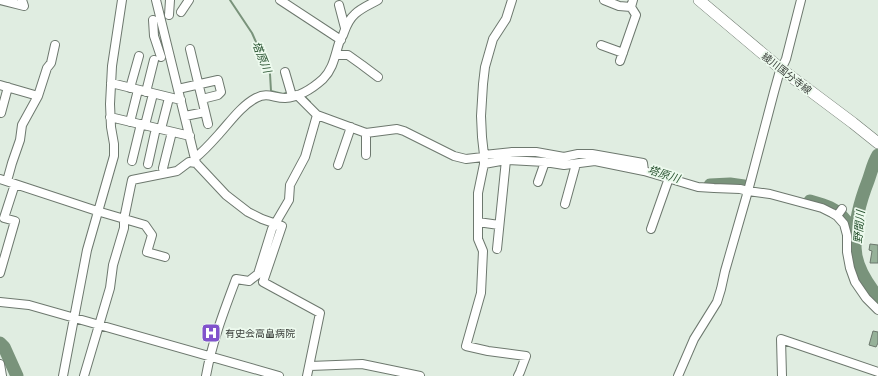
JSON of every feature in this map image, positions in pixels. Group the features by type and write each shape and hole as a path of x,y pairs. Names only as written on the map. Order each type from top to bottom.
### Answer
{"main road":[{"name":"綾川国分寺線","path":"699,0 781,69 878,142"}],"street":[{"path":"0,0 24,6 22,0"},
{"path":"63,376 87,250 114,156 114,144 110,117 111,84 114,51 122,0"},
{"path":"156,0 196,160 226,195 248,212 282,226 263,282 320,314 307,376"},
{"path":"169,15 170,0"},
{"path":"181,12 189,0"},
{"path":"280,0 340,40"},
{"path":"84,376 98,324 110,288 113,266 124,228 124,219 132,180 177,171 189,162 196,160 248,102 257,97 266,95 285,98 293,94 309,90 324,78 330,70 340,40 350,19 356,13 378,0"},
{"path":"512,0 506,19 493,39 485,67 481,116 484,164 478,192 478,239 483,251 481,293 466,346 488,352 526,356 518,376"},
{"path":"604,0 619,6 632,3 636,15 620,62"},
{"path":"678,376 694,339 717,302 724,271 748,191 781,69 786,59 801,0"},
{"path":"339,5 345,28"},
{"path":"130,122 157,59 153,20"},
{"path":"0,273 15,221 4,218 7,181 20,140 22,125 38,96 47,68 51,63 55,45"},
{"path":"601,45 623,53"},
{"path":"190,49 208,124"},
{"path":"336,55 348,55 378,77"},
{"path":"132,161 143,125 139,56"},
{"path":"285,72 293,94 317,115 366,133 397,129 454,156 466,159 483,157 484,155 512,152 536,152 564,157 578,154 592,154 643,163 644,171"},
{"path":"178,89 218,80 221,92 218,95 202,99"},
{"path":"111,84 181,100"},
{"path":"1,113 4,86 38,96"},
{"path":"148,164 169,98"},
{"path":"185,116 205,112"},
{"path":"206,376 209,356 236,279 249,281 258,274 272,229 289,200 290,185 305,157 317,115"},
{"path":"110,117 190,136"},
{"path":"338,165 350,127"},
{"path":"163,168 172,132"},
{"path":"366,133 366,156"},
{"path":"565,204 579,163 578,154"},
{"path":"484,164 506,160 545,162 564,165 595,161 644,171 698,187 740,188 748,191 770,194 800,201 839,213 847,235 847,252 850,268 856,282 866,298 878,310"},
{"path":"497,249 506,160"},
{"path":"538,182 545,162"},
{"path":"651,229 669,178"},
{"path":"7,181 97,211 145,225 152,235 147,252 165,257"},
{"path":"478,222 499,225"},
{"path":"0,302 29,305 280,376"},
{"path":"782,376 781,339 878,372"},
{"path":"0,364 2,376"},
{"path":"310,366 362,364 420,376"}],"building":[{"path":"870,244 878,245 878,263 870,263 872,251 869,250"},
{"path":"873,331 878,332 878,343 876,347 869,345"}],"waterway":[{"name":"塔原川","path":"230,0 252,33 270,74 271,91 283,94 289,92"},
{"name":"塔原川","path":"305,97 310,102"},
{"name":"塔原川","path":"516,155 558,159"},
{"name":"野間川","path":"878,155 873,165 862,199 857,218 855,237 856,256 859,267 878,297"},
{"name":"塔原川","path":"710,185 730,184 744,186"},
{"name":"塔原川","path":"810,201 830,208 846,221"},
{"path":"0,343 4,347 17,376"}],"place":[{"name":"有史会高畠病院","path":"211,333"}]}
